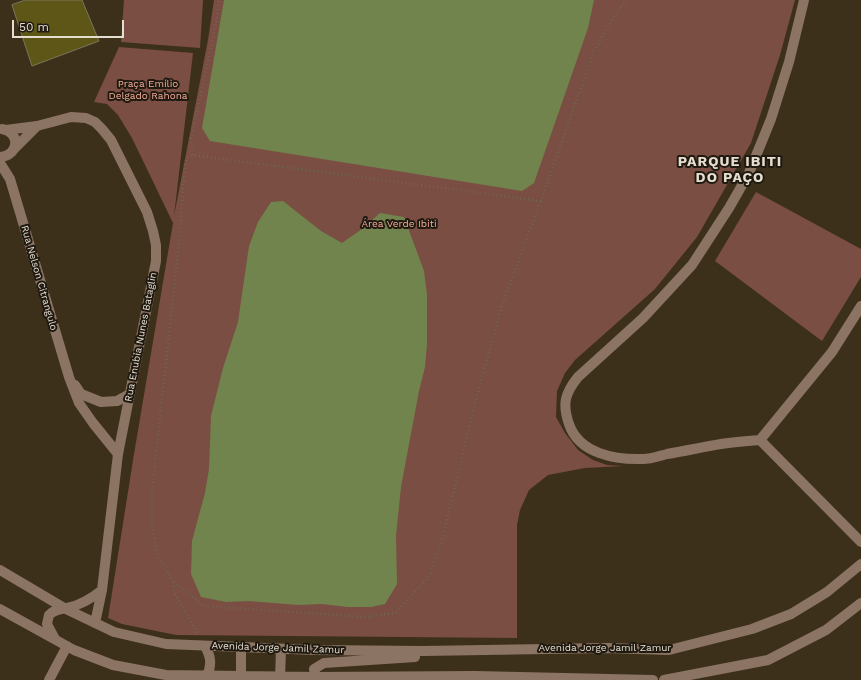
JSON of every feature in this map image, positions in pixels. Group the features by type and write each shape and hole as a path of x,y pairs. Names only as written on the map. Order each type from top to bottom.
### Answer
{"street":[{"path":"804,0 789,62 771,119 749,173 729,208 692,265 643,318 578,377 570,388 566,398 565,411 570,427 579,441 594,451 617,458 644,459 722,444 760,440 832,352 861,306"},
{"name":"Rua Enubia Nunes Bataglin","path":"37,126 71,117 86,118 95,122 111,140 147,212 156,245 156,262 118,454 102,590 95,623"},
{"path":"3,130 37,126"},
{"path":"0,157 5,157 37,126"},
{"path":"3,130 14,136 15,140 13,150"},
{"name":"Rua Nelson Citrangulo","path":"10,179 13,150"},
{"name":"Rua Nelson Citrangulo","path":"0,163 10,179 69,377 79,403 118,454"},
{"name":"Rua Nelson Citrangulo","path":"69,377 81,394 101,402 117,401 130,394"},
{"path":"760,440 861,542"},
{"name":"Avenida Jorge Jamil Zamur","path":"0,570 66,608 114,632 166,644 281,650 423,651 608,648 669,650 752,629 792,614 827,592 861,564"},
{"path":"56,640 51,634 47,624 49,615 55,610 88,601 102,590"},
{"path":"664,680 768,660 826,630 861,603"},
{"path":"0,609 67,646 113,665 166,675 241,678 475,676 653,680"},
{"path":"49,680 67,646"},
{"name":"Avenida Jorge Jamil Zamur","path":"205,646 211,659 207,676"},
{"path":"241,647 241,678"},
{"path":"280,678 281,650"},
{"name":"Avenida Jorge Jamil Zamur","path":"316,677 314,669 324,663 416,657 423,651"}],"path":[{"path":"193,155 190,140 217,19 219,0"},
{"path":"172,581 204,606 365,617 395,613 428,578 441,544 478,392 502,305 541,201 594,51 617,12 626,0"},
{"path":"205,646 174,592 172,581 157,553 152,527 152,490 179,244 185,163 188,157 193,155 541,201"}],"green space":[{"path":"124,0 203,0 200,48 121,42"},
{"name":"Área Verde Ibiti","path":"214,0 795,0 780,55 751,143 697,237 655,289 575,360 565,373 557,391 556,417 565,433 578,450 593,460 607,465 623,466 585,468 548,475 529,490 520,510 517,525 517,638 176,635 122,624 108,618 173,223 132,138 118,115 107,104 94,102 119,47 193,53 174,216 208,40"},
{"path":"756,192 861,249 861,277 822,341 715,261"}],"shaded area":[{"path":"224,0 594,0 588,28 534,183 522,191 210,141 202,128"},
{"path":"283,201 321,231 342,243 362,229 380,213 404,217 424,271 427,295 427,344 425,367 401,487 396,536 397,584 385,604 371,607 347,607 322,604 298,605 248,601 226,602 201,597 191,574 192,541 205,493 209,469 211,416 223,368 238,322 249,246 258,222 271,202"}],"building":[{"path":"26,0 82,0 99,41 32,66 12,5"}],"district":[{"name":"PARQUE IBITI DO PAÇO","path":"730,170"}],"park label":[{"name":"Praça Emílio Delgado Rahona","path":"148,90"}]}
